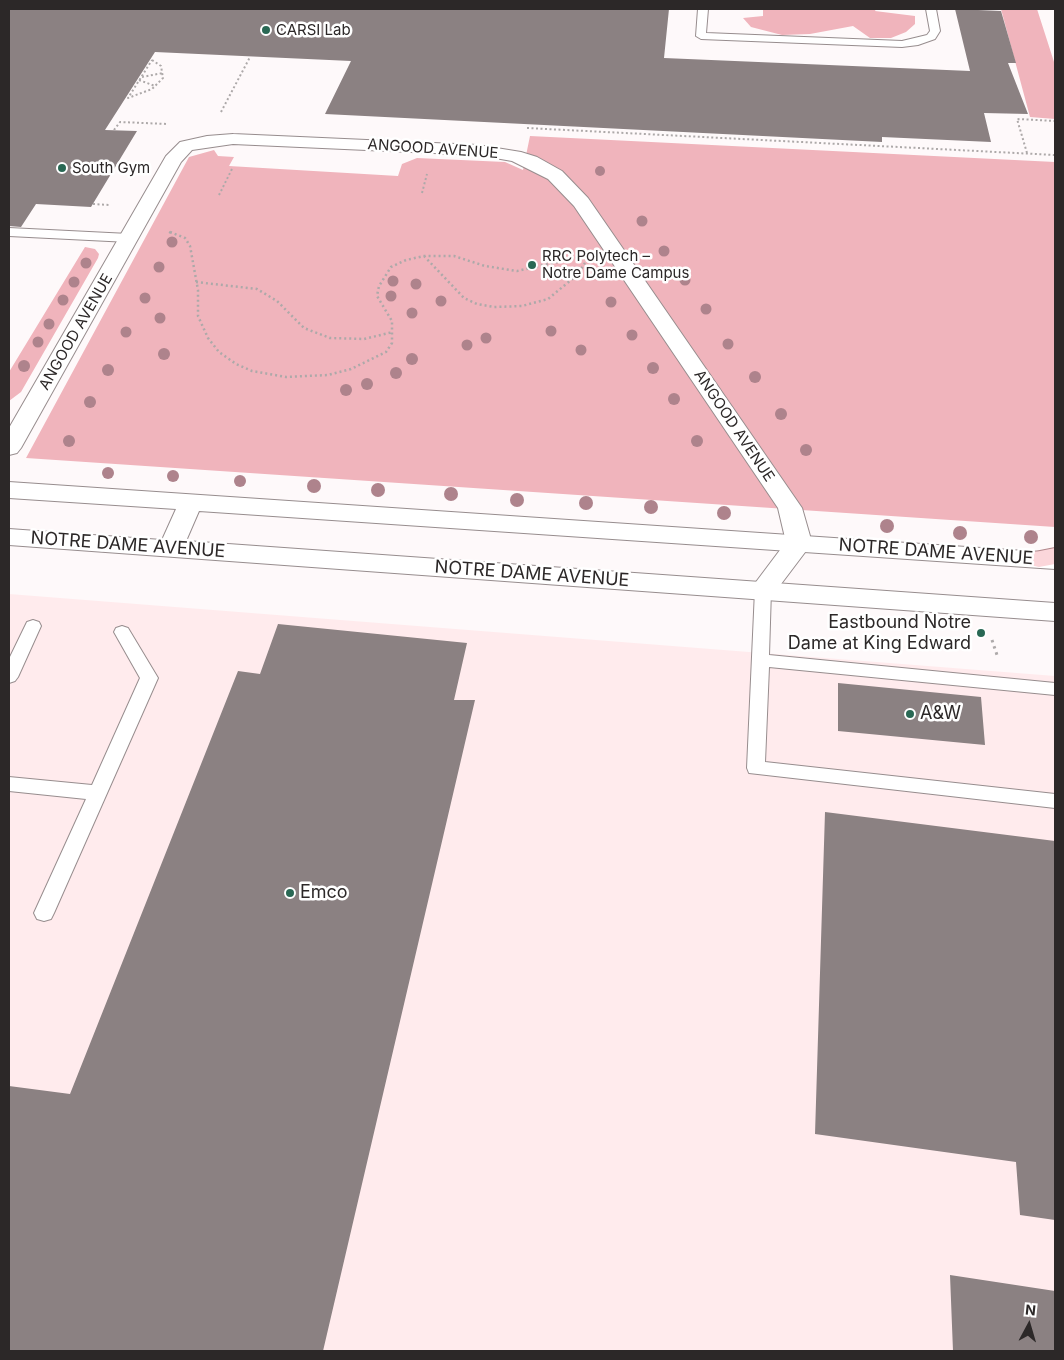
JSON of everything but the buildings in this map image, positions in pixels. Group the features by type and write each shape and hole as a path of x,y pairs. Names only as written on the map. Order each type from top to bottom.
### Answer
{"street":[{"name":"ANGOOD AVENUE","path":"9,448 178,152 196,143 233,139 478,150 515,156 540,166 563,183 581,202 602,249 790,508 799,543"},
{"name":"NOTRE DAME AVENUE","path":"9,490 1050,559"},
{"path":"171,548 191,502"},
{"name":"NOTRE DAME AVENUE","path":"9,537 1055,612"},
{"path":"763,590 799,543"}],"lane":[{"path":"703,9 701,36 902,44 918,42 931,37 936,31 931,9"},
{"path":"9,232 133,232"},
{"path":"763,590 756,768 1055,801"},
{"path":"9,677 33,626"},
{"path":"44,914 149,678 122,632"},
{"path":"760,660 1055,689"},
{"path":"9,784 97,793"}],"path":[{"path":"218,117 250,57"},
{"path":"152,60 161,66 163,74 163,78 156,86 144,93 128,98 152,60"},
{"path":"140,78 163,74"},
{"path":"140,78 156,86"},
{"path":"1027,153 1017,118 1055,121"},
{"path":"520,128 1055,155"},
{"path":"133,232 171,232 185,238 190,246 196,282 198,316 208,338 219,352 236,364 260,373 286,378 304,378 351,369 386,352 392,343 392,321 377,296 379,286 392,267 406,260 424,256 454,256 485,266 517,271 550,265 602,249"},
{"path":"424,256 464,298 484,306 507,308 548,299 577,275 602,249"},
{"path":"196,282 257,289 277,301 304,328 330,338 364,339 393,332"},
{"path":"991,639 1007,684"}],"shaded area":[{"path":"763,9 876,9 875,11 915,16 915,24 906,32 891,38 870,38 853,26 810,34 782,35 751,27 743,18 763,16"},
{"path":"1001,9 1037,9 1055,65 1055,119 1030,117"},
{"name":"RRC Polytech – Notre Dame Campus","path":"530,136 1055,162 1055,527 26,458 189,157 214,150 218,156 234,157 229,166 398,176 402,164 417,158 505,162 523,170"},
{"path":"85,247 95,249 99,254 98,258 21,392 9,401 9,372"},
{"path":"9,594 1055,676 1055,1351 9,1351"}],"place":[{"name":"CARSI Lab","path":"266,30"},
{"name":"South Gym","path":"62,168"},
{"name":"RRC Polytech – Notre Dame Campus","path":"532,265"},
{"name":"Eastbound Notre Dame at King Edward","path":"981,633"},
{"name":"A&W","path":"910,714"},
{"name":"Emco","path":"290,893"}]}
